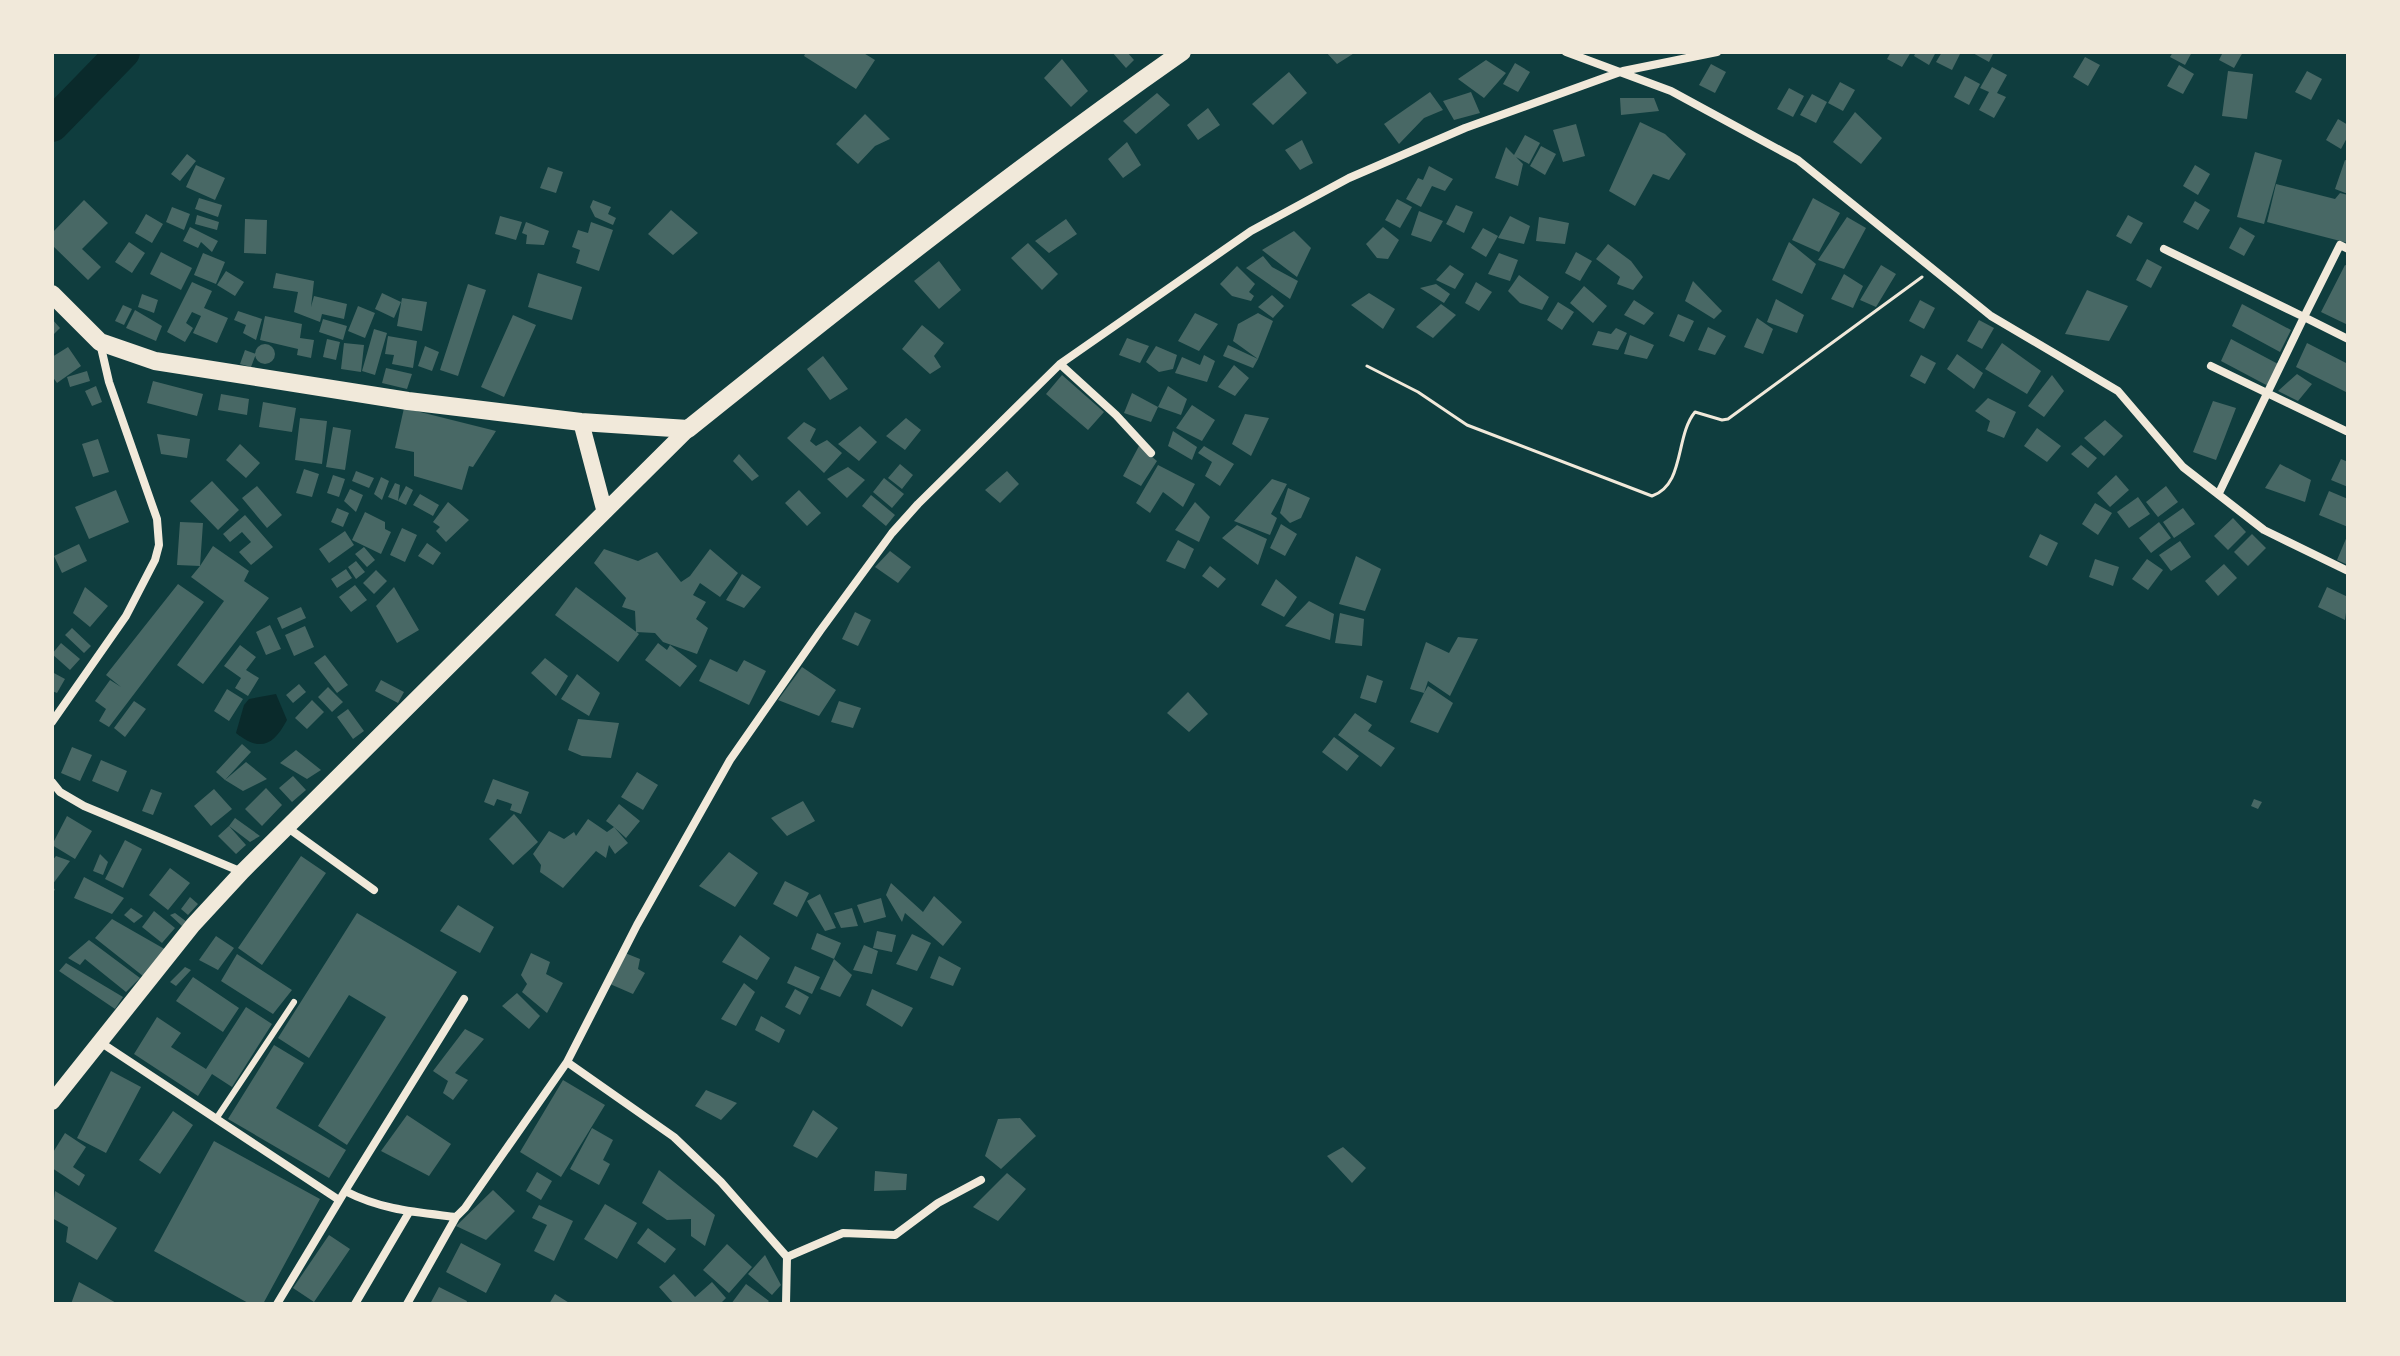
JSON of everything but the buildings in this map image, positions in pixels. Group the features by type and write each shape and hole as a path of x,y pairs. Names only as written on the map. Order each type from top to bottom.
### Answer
{"main road":[{"path":"52,1102 193,925 242,872 445,672 604,509 688,429 967,208 1182,52"},
{"path":"52,294 100,342 155,361 221,374 581,422 688,429"},
{"path":"581,422 604,509"}],"street":[{"path":"1566,52 1623,71 1720,115 1798,160 1991,316 2118,391 2183,467 2264,530 2348,571"},
{"path":"407,1304 456,1217 567,1062 637,925 730,760 892,533 1060,364 1104,330 1251,231 1320,192 1465,128 1623,71 1717,52"},
{"path":"2219,493 2340,245 2348,249"},
{"path":"2164,249 2348,339"},
{"path":"52,722 126,616 155,560 159,545 157,519 109,382 100,342"},
{"path":"1060,364 1116,415 1151,453"},
{"path":"2211,366 2346,431"},
{"path":"52,782 60,792 84,806 242,872"},
{"path":"288,828 374,890"},
{"path":"277,1304 464,999"},
{"path":"99,1042 339,1200"},
{"path":"567,1062 674,1137 721,1182 787,1257 786,1304"},
{"path":"787,1257 843,1233 895,1235 938,1203 981,1180"},
{"path":"345,1191 387,1209 408,1214 456,1217"},
{"path":"355,1304 408,1214"}],"lane":[{"path":"216,1119 294,1002"}],"path":[{"path":"1367,366 1418,392 1467,425 1652,496 1671,483 1687,423 1693,414 1702,411 1722,420 1728,419 1932,270"}],"water":[{"path":"276,694 287,720 271,741 252,743 236,733 244,705 249,699"}],"waterway":[{"path":"52,125 123,52"}]}
